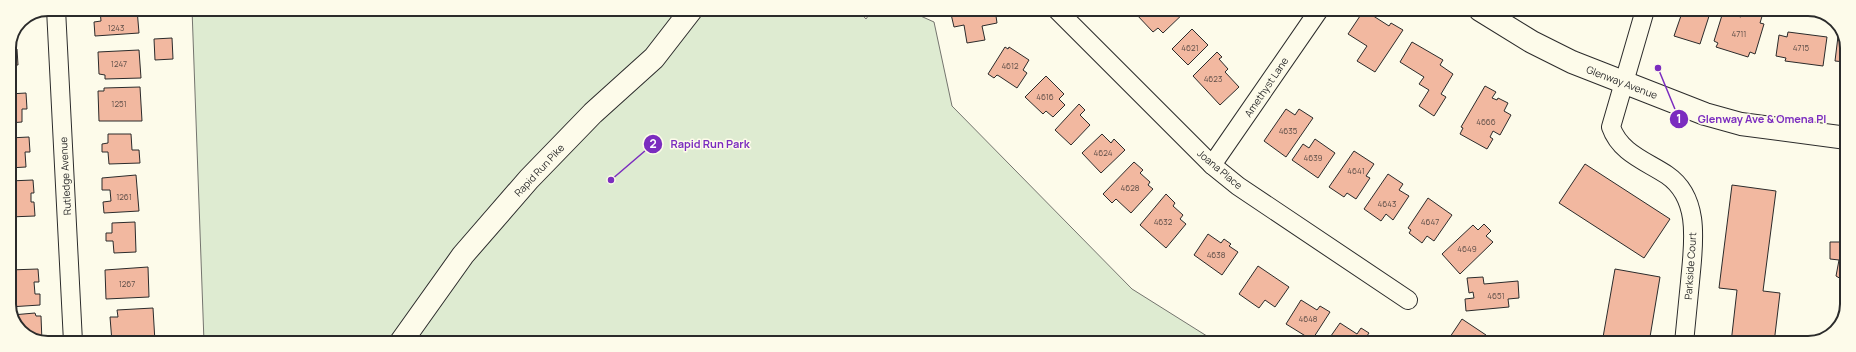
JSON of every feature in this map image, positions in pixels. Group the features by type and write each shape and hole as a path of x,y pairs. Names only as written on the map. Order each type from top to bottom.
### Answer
{"street":[{"name":"Rutledge Avenue","path":"56,16 73,336"},
{"name":"Rapid Run Pike","path":"405,336 463,255 529,179 593,113 654,58 687,16"},
{"name":"Joana Place","path":"1063,16 1212,165 1238,186 1408,300"},
{"name":"Amethyst Lane","path":"1212,165 1315,16"},
{"name":"Glenway Avenue","path":"1490,16 1538,45 1572,62 1705,114 1740,124 1840,137"},
{"name":"Parkside Court","path":"1643,16 1611,127 1615,137 1629,152 1669,176 1684,191 1693,220 1693,248 1685,336"}],"green space":[{"path":"192,16 863,16 866,19 868,16 921,16 934,22 952,106 1132,289 1207,336 204,336"}],"building":[{"path":"101,16 138,16 139,33 95,36 94,22 101,21"},
{"path":"951,16 996,16 997,23 982,26 985,40 967,43 964,25 954,27"},
{"path":"1138,16 1181,16 1163,33 1158,28 1153,32"},
{"path":"1360,16 1373,16 1389,26 1391,23 1403,30 1375,72 1357,61 1367,46 1348,34"},
{"path":"1681,16 1709,16 1700,44 1674,36"},
{"path":"1722,16 1762,16 1760,23 1764,24 1755,54 1750,52 1748,57 1716,47 1718,43 1714,41"},
{"path":"1192,29 1208,45 1188,65 1172,49"},
{"path":"1788,32 1827,37 1823,66 1785,61 1786,58 1776,56 1779,35 1787,37"},
{"path":"1838,36 1840,46 1840,61 1835,61"},
{"path":"172,38 173,59 155,60 154,39"},
{"path":"1412,42 1443,60 1440,65 1453,74 1441,94 1446,97 1434,116 1419,106 1429,90 1419,84 1424,77 1400,62"},
{"path":"1005,47 1008,49 1009,47 1029,60 1023,70 1027,73 1017,88 997,75 994,78 988,74"},
{"path":"17,49 18,65 16,65"},
{"path":"139,50 141,78 105,79 105,75 99,74 98,52"},
{"path":"1217,52 1222,57 1219,59 1228,69 1225,72 1239,87 1220,105 1193,76"},
{"path":"1046,76 1064,94 1059,99 1065,105 1053,117 1046,111 1043,114 1025,97"},
{"path":"1485,86 1496,92 1492,98 1497,100 1498,98 1508,103 1504,111 1511,115 1500,135 1493,131 1490,137 1493,139 1487,149 1460,134 1463,128 1461,127"},
{"path":"140,87 142,121 99,121 98,91 104,91 104,88"},
{"path":"26,93 27,109 22,109 22,122 16,122 16,94"},
{"path":"1079,104 1085,110 1080,115 1090,125 1071,145 1055,130"},
{"path":"1286,109 1295,115 1299,109 1313,118 1286,157 1264,141"},
{"path":"108,134 131,134 132,150 139,150 140,163 109,164 108,152 102,152 102,144 108,143"},
{"path":"1102,134 1111,143 1114,139 1125,150 1101,173 1082,153"},
{"path":"29,137 30,152 25,152 26,167 16,168 16,138"},
{"path":"1315,139 1335,153 1318,178 1292,160 1303,144 1309,148"},
{"path":"1354,151 1374,164 1366,176 1370,178 1356,199 1347,193 1344,197 1329,187"},
{"path":"1134,162 1143,170 1140,173 1150,182 1148,185 1153,189 1131,213 1116,199 1112,203 1103,194"},
{"path":"1585,164 1670,219 1644,258 1559,203"},
{"path":"1388,174 1403,184 1399,190 1409,196 1393,220 1386,214 1381,221 1364,209"},
{"path":"136,175 139,211 104,213 103,202 111,201 110,190 102,190 102,178"},
{"path":"33,180 34,193 31,193 31,202 34,202 35,216 16,217 16,181"},
{"path":"1732,185 1776,191 1763,291 1780,293 1775,336 1732,336 1737,290 1719,288"},
{"path":"1166,194 1175,203 1173,206 1183,215 1180,219 1186,224 1166,248 1140,225"},
{"path":"1428,198 1452,215 1434,241 1427,236 1422,243 1409,233 1411,230 1408,228"},
{"path":"135,222 136,252 114,253 113,241 106,241 106,233 112,233 112,223"},
{"path":"1484,224 1491,231 1486,236 1493,242 1460,274 1442,254 1473,225 1478,230"},
{"path":"1208,234 1221,243 1224,239 1231,244 1229,246 1238,252 1222,275 1194,255"},
{"path":"1830,242 1840,242 1840,278 1836,276 1839,260 1830,259"},
{"path":"1258,266 1289,287 1275,307 1265,300 1259,308 1239,294"},
{"path":"148,267 149,297 106,299 105,270"},
{"path":"38,269 39,282 34,282 35,294 40,294 40,305 16,307 16,270"},
{"path":"1615,269 1660,277 1650,336 1603,336"},
{"path":"1483,277 1484,284 1518,281 1519,298 1508,299 1509,307 1466,311 1465,299 1474,298 1473,292 1469,293 1467,278"},
{"path":"1301,300 1317,310 1320,306 1330,312 1315,336 1306,336 1286,324"},
{"path":"153,308 155,336 112,336 110,317 118,317 117,310"},
{"path":"35,313 36,316 41,316 42,335 32,332 24,325 18,315"},
{"path":"1462,319 1486,335 1485,336 1451,336"},
{"path":"1340,323 1357,334 1361,328 1369,333 1367,336 1331,336"}],"place":[{"name":"Glenway Ave & Omena Pl","path":"1658,68"},
{"name":"Rapid Run Park","path":"611,180"}]}
